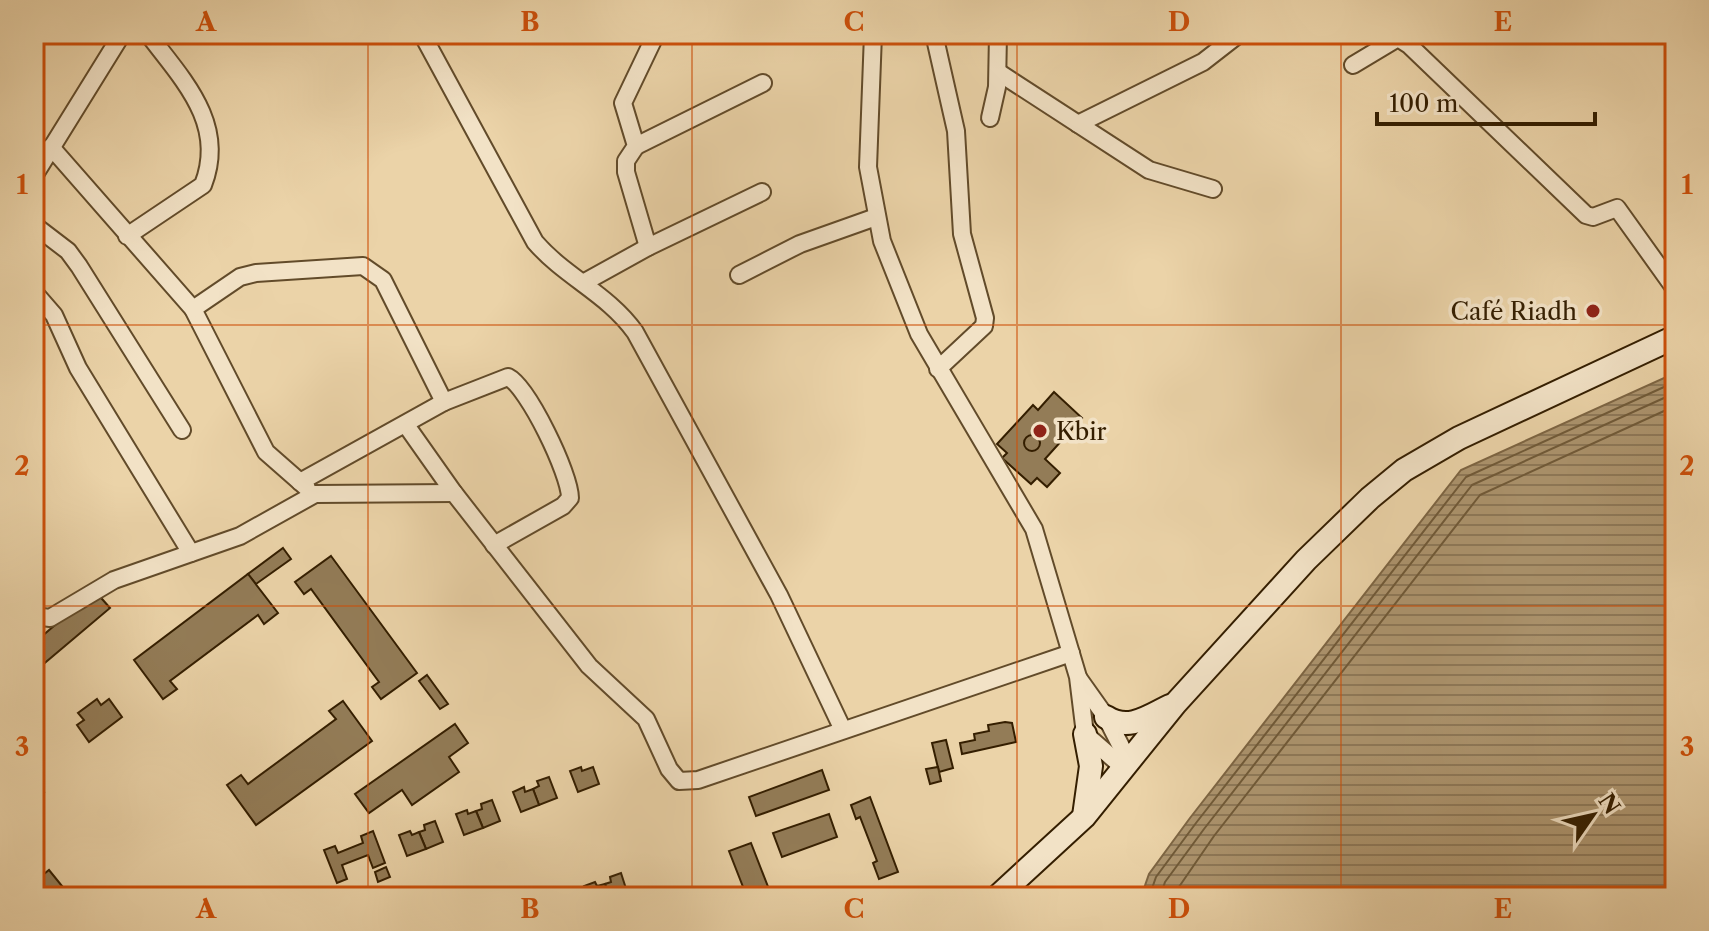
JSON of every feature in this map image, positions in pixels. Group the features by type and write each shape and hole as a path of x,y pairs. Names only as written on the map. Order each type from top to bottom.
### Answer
{"street":[{"path":"34,176 122,34"},
{"path":"127,236 203,185 212,152 211,133 204,116 148,34"},
{"path":"422,34 535,242 610,303 635,332 779,595 843,730"},
{"path":"636,146 623,103 656,34"},
{"path":"873,34 868,167 876,217 900,293 938,369 1034,529 1078,677 1091,766 1084,817"},
{"path":"934,34 956,131 962,234 985,318 984,326 938,369"},
{"path":"990,118 998,72 998,34"},
{"path":"1078,124 1203,62 1239,34"},
{"path":"1353,65 1398,38 1409,45 1586,215 1593,217 1617,208 1675,289"},
{"path":"998,72 1149,170 1213,189"},
{"path":"648,247 626,172 626,161 636,146 763,83"},
{"path":"51,147 193,309 266,452 315,494"},
{"path":"583,283 648,247 762,192"},
{"path":"739,275 800,244 876,217"},
{"path":"34,225 68,251 79,266 182,430"},
{"path":"193,309 248,275 280,269 363,266 383,280 444,402"},
{"path":"34,292 54,315 78,368 191,553"},
{"path":"997,897 1084,817 1175,704 1306,560 1404,470 1504,416 1675,337"},
{"path":"300,482 444,402 504,377 511,378 536,416 567,479 568,503 494,545"},
{"path":"406,425 454,493 589,666 646,719 669,769 679,781 698,780 1071,653"},
{"path":"34,616 50,618 114,580 240,536 315,494 454,493"},
{"path":"1078,677 1106,717 1127,766"},
{"path":"1106,717 1115,723 1131,725 1175,704"},
{"path":"1085,734 1127,766"}],"water":[{"path":"1675,373 1675,897 1141,897 1149,874 1190,818 1461,470"}],"building":[{"name":"Kbir","path":"1054,392 1082,418 1045,459 1060,473 1047,487 1037,478 1031,484 1002,458 1007,453 997,444 1033,405 1038,410"},
{"path":"1029,435 1035,435 1040,443 1038,449 1029,451 1024,446 1024,440"},
{"path":"283,548 291,559 256,584 248,574"},
{"path":"331,556 417,673 381,699 372,687 379,682 311,589 304,594 295,582"},
{"path":"248,574 278,613 264,624 258,615 170,681 177,689 163,699 134,660"},
{"path":"95,591 110,608 34,672 34,643"},
{"path":"427,675 448,704 440,709 419,681"},
{"path":"97,699 101,705 109,699 122,717 89,742 77,725 84,720 78,713"},
{"path":"343,701 372,741 256,825 227,785 241,775 248,784 336,719 329,711"},
{"path":"1012,723 1016,742 962,754 960,743 975,740 974,734 989,731 988,725"},
{"path":"455,724 468,743 449,757 459,772 412,805 402,790 369,813 355,794"},
{"path":"946,740 953,768 939,772 932,743"},
{"path":"581,767 582,771 593,767 599,784 578,792 570,771"},
{"path":"938,767 941,781 930,784 926,769"},
{"path":"822,770 829,790 756,816 749,797"},
{"path":"549,777 557,798 539,805 533,789 539,786 537,781"},
{"path":"34,779 44,792 34,800"},
{"path":"524,787 525,792 533,789 539,805 521,812 513,792"},
{"path":"870,797 898,872 879,879 873,863 877,861 860,817 856,819 851,805"},
{"path":"492,800 500,821 483,828 476,811 482,809 481,804"},
{"path":"467,810 468,814 476,811 483,828 464,835 456,814"},
{"path":"829,814 837,837 782,857 773,833"},
{"path":"435,821 443,842 426,849 419,832 425,830 424,825"},
{"path":"373,831 385,863 373,868 368,855 342,865 347,879 337,883 324,850 335,846 338,853 363,843 361,836"},
{"path":"410,831 412,835 419,832 426,849 407,856 399,835"},
{"path":"751,843 772,897 747,897 729,851"},
{"path":"386,867 390,877 378,882 375,872"},
{"path":"49,870 62,886 44,897 34,882"},
{"path":"621,873 628,895 609,897 605,884 611,882 610,877"},
{"path":"595,882 597,886 605,884 609,897 588,897 584,886"}],"place":[{"name":"Café Riadh","path":"1593,311"},
{"name":"Kbir","path":"1040,431"}]}
